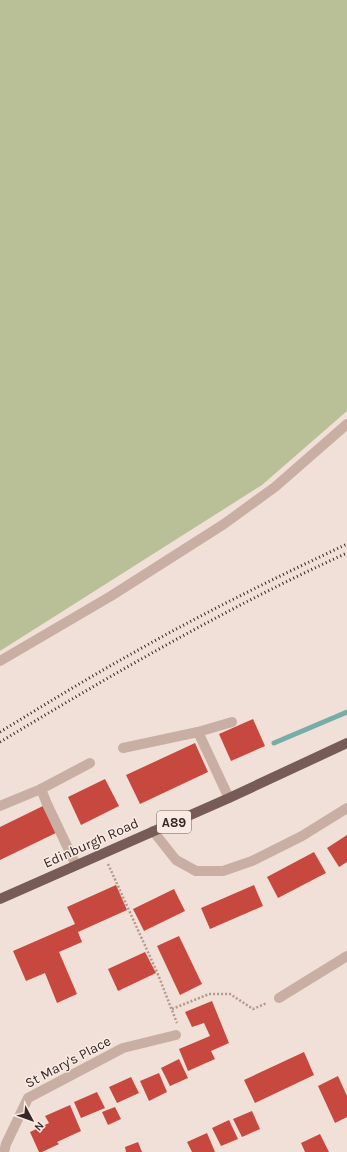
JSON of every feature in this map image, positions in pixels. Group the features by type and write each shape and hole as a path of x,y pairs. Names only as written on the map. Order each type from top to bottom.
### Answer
{"main road":[{"name":"Edinburgh Road","path":"0,899 229,798 347,743"}],"street":[{"path":"0,661 111,596 224,524 275,487 347,424"},
{"path":"123,748 198,732 232,722"},
{"path":"198,732 229,798"},
{"path":"0,806 41,789 90,763"},
{"path":"41,789 76,865"},
{"path":"153,831 176,860 196,871 223,872 252,861 302,836 347,808"},
{"path":"278,998 347,956"},
{"name":"St Mary's Place","path":"4,1152 6,1144 28,1098 123,1048 176,1035"}],"path":[{"path":"103,853 144,942 171,1007 209,994 230,994 253,1009 278,998"}],"green space":[{"path":"0,0 347,0 347,411 262,485 0,651"}],"building":[{"path":"253,719 265,746 231,761 219,734"},
{"path":"195,743 208,772 140,804 126,775"},
{"path":"105,779 119,806 81,825 68,797"},
{"path":"47,804 60,831 0,860 0,827"},
{"path":"347,835 347,862 339,867 327,848"},
{"path":"314,852 326,873 278,898 267,877"},
{"path":"116,885 127,910 78,932 82,942 59,952 77,994 57,1003 45,973 26,981 13,951 75,924 67,907"},
{"path":"254,885 263,906 210,929 201,908"},
{"path":"174,889 185,911 144,931 133,909"},
{"path":"179,936 202,984 180,995 157,946"},
{"path":"145,952 156,973 118,991 108,969"},
{"path":"212,1001 229,1043 211,1051 215,1059 188,1071 179,1049 210,1036 204,1023 192,1027 185,1012"},
{"path":"304,1052 314,1075 255,1103 244,1080"},
{"path":"179,1059 188,1078 170,1086 161,1068"},
{"path":"159,1073 167,1092 149,1101 140,1081"},
{"path":"338,1076 347,1096 347,1117 335,1123 318,1086"},
{"path":"131,1077 139,1093 117,1103 109,1087"},
{"path":"97,1092 105,1108 81,1118 74,1102"},
{"path":"70,1105 81,1131 57,1142 59,1144 39,1152 30,1132 49,1123 45,1116"},
{"path":"115,1107 121,1119 108,1125 102,1112"},
{"path":"252,1111 260,1129 242,1137 233,1119"},
{"path":"229,1120 238,1139 221,1146 212,1128"},
{"path":"207,1133 215,1152 192,1152 187,1142"},
{"path":"320,1134 329,1152 305,1152 301,1143"},
{"path":"138,1142 142,1152 126,1152 125,1147"}],"waterway":[{"path":"274,743 347,712"}],"railway":[{"path":"0,732 116,662 159,638 239,596 347,544"},
{"path":"0,742 214,619 347,553"}]}
